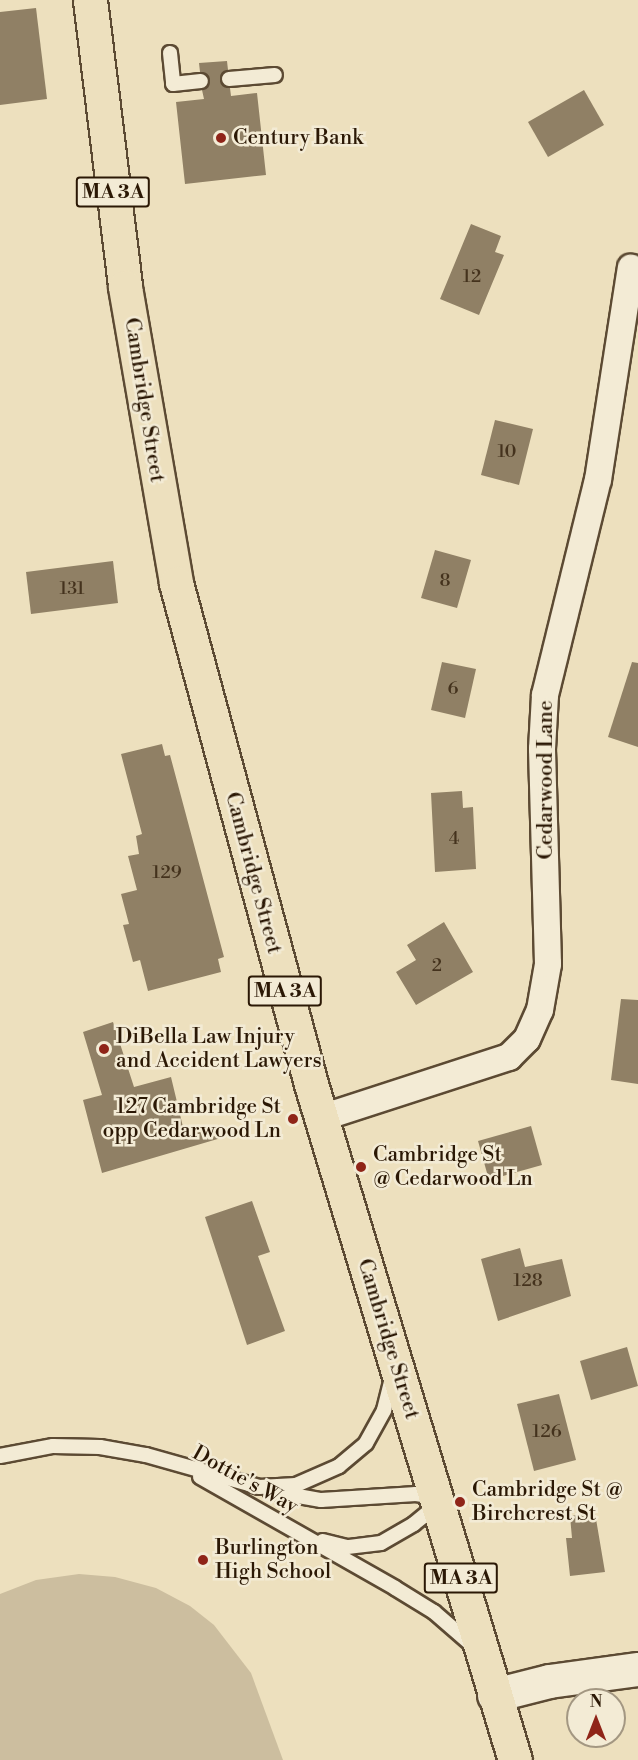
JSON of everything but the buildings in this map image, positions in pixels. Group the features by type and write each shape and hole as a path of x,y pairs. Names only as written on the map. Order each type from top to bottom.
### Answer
{"main road":[{"name":"Cambridge Street","path":"90,0 125,287 176,583 321,1118 515,1760"}],"street":[{"name":"Cedarwood Lane","path":"321,1118 509,1057 527,1039 540,1010 548,964 542,749 545,695 598,480 631,268"},
{"path":"494,1695 549,1681 638,1669"}],"lane":[{"path":"170,53 173,84 201,81"},
{"path":"229,79 275,75"},
{"name":"Dottie's Way","path":"259,1487 296,1485 339,1466 360,1448 376,1428 396,1365"},
{"name":"Dottie's Way","path":"0,1456 53,1446 121,1449 288,1496 321,1500 416,1494 436,1497 430,1510 414,1524 381,1543 346,1547 299,1533"},
{"name":"Dottie's Way","path":"172,1463 299,1533 434,1612 485,1660"}],"shaded area":[{"path":"79,1574 115,1577 156,1588 190,1606 214,1625 251,1673 283,1760 0,1760 0,1594 36,1580"}],"place":[{"name":"Century Bank","path":"221,138"},
{"name":"DiBella Law Injury and Accident Lawyers","path":"104,1049"},
{"name":"127 Cambridge St opp Cedarwood Ln","path":"293,1119"},
{"name":"Cambridge St @ Cedarwood Ln","path":"361,1167"},
{"name":"Cambridge St @ Birchcrest St","path":"460,1502"},
{"name":"Burlington High School","path":"203,1560"}]}
